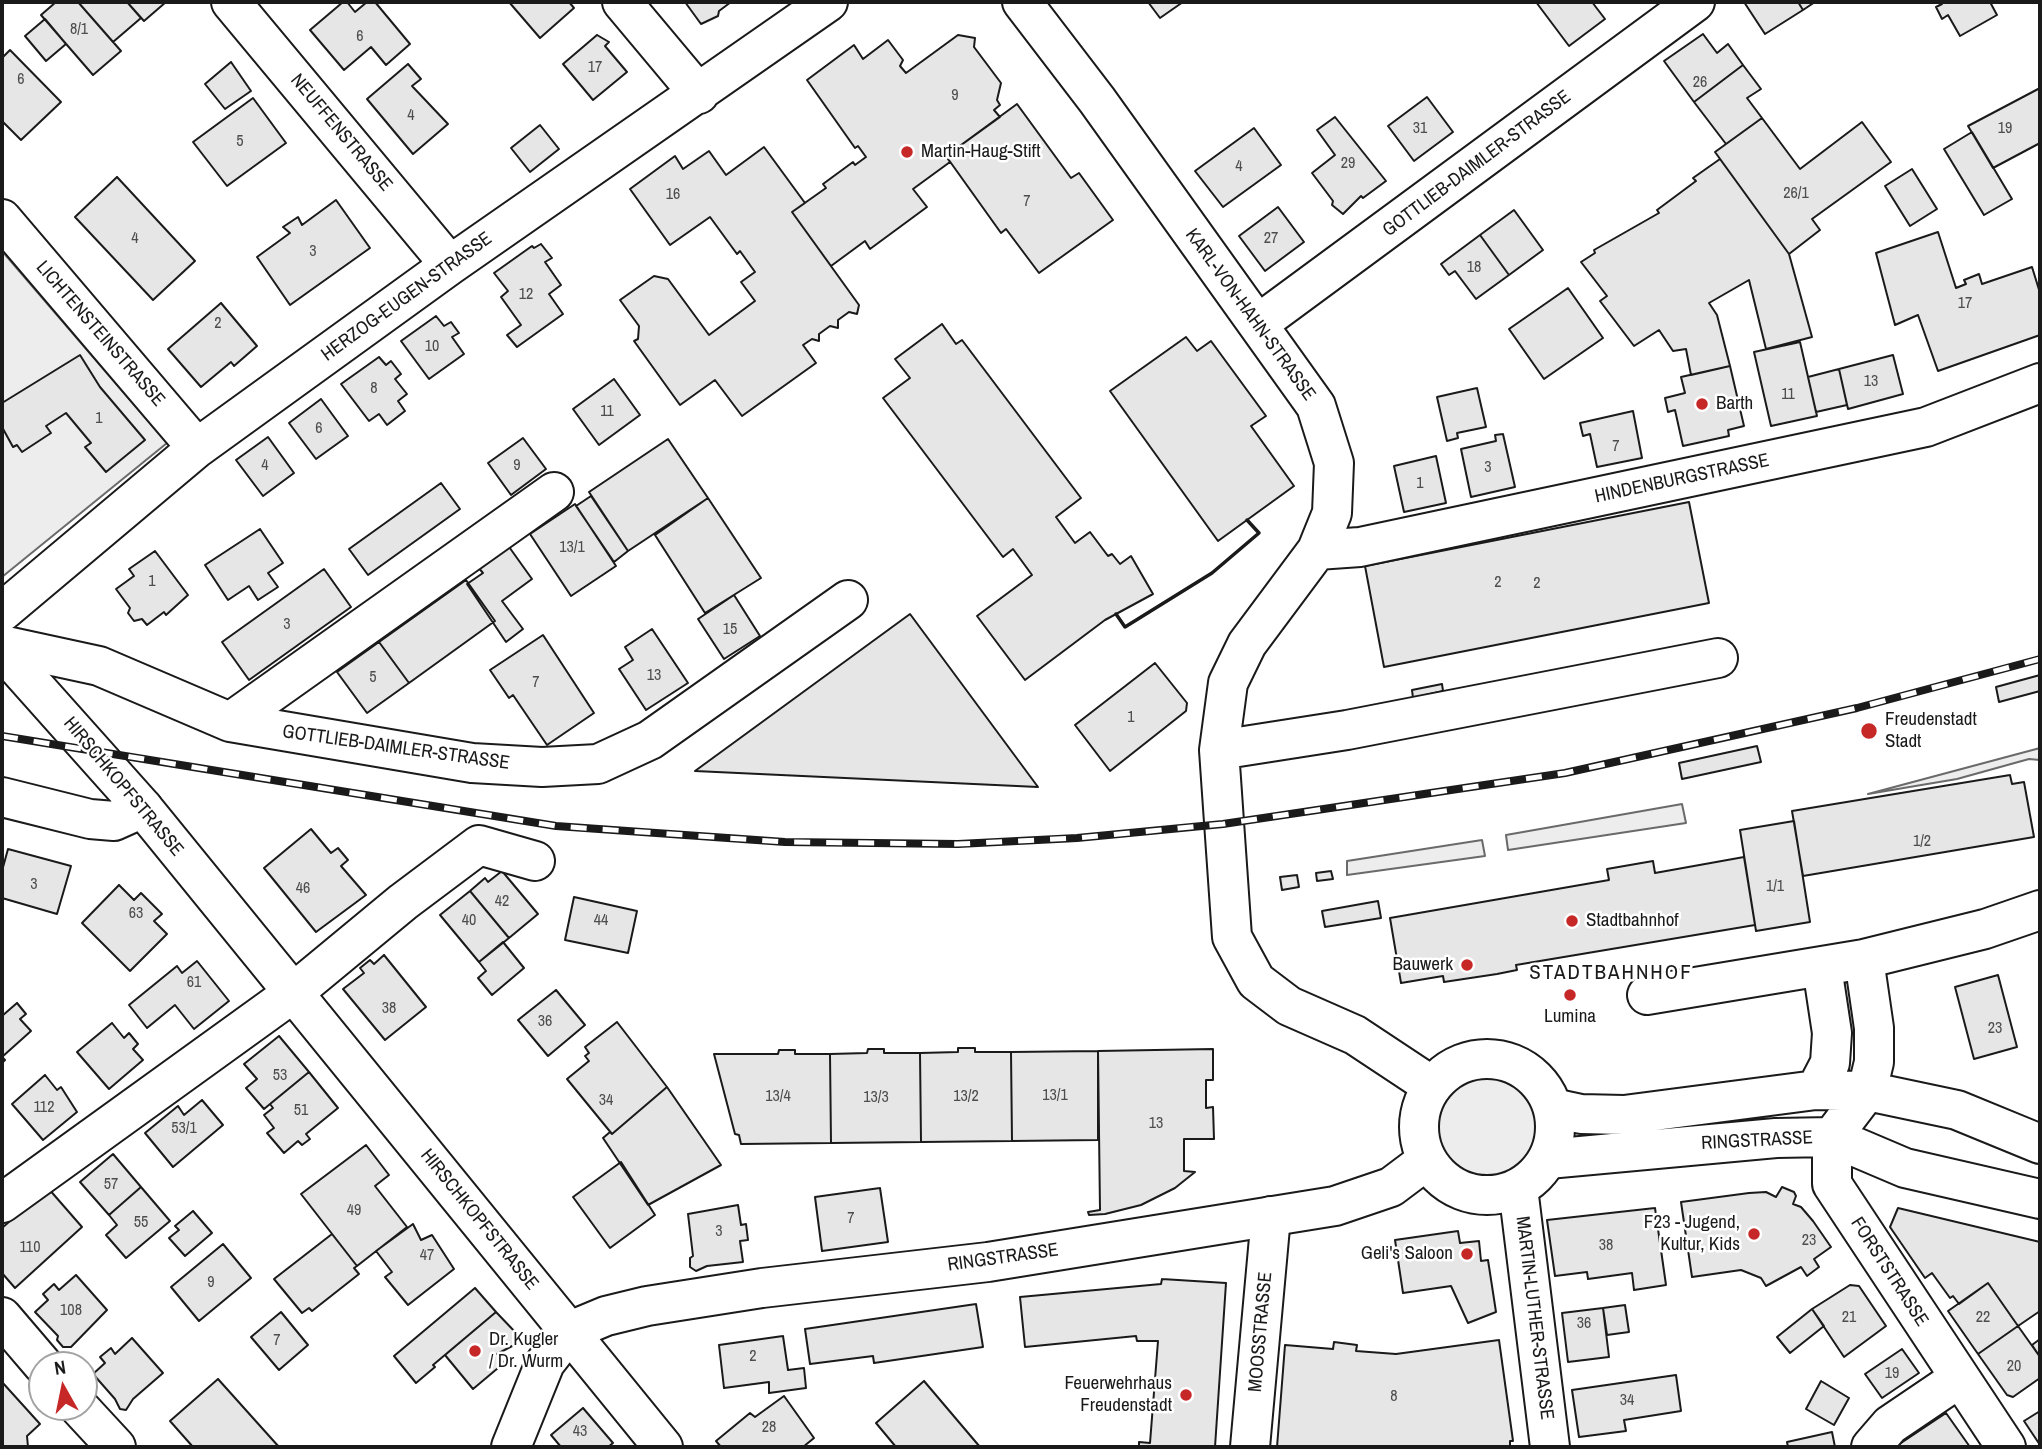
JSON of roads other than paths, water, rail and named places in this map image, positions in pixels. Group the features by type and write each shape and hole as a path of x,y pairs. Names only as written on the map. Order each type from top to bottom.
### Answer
{"street":[{"name":"NEUFFENSTRASSE","path":"231,2 450,265"},
{"path":"622,2 699,94"},
{"name":"HERZOG-EUGEN-STRASSE","path":"2,612 197,448 450,265 828,2"},
{"name":"KARL-VON-HAHN-STRASSE","path":"1022,2 1097,100 1316,406 1334,463 1332,513 1317,550 1247,644 1228,683 1219,750 1232,937 1256,981 1289,1006 1355,1035 1432,1086"},
{"name":"GOTTLIEB-DAIMLER-STRASSE","path":"1258,324 1695,2"},
{"name":"LICHTENSTEINSTRASSE","path":"2,219 197,448"},
{"name":"HINDENBURGSTRASSE","path":"1317,550 1360,547 1926,426 2040,383"},
{"path":"230,722 554,492"},
{"name":"GOTTLIEB-DAIMLER-STRASSE","path":"2,647 99,666 230,722 472,763 542,767 598,764 650,740 848,600"},
{"name":"HIRSCHKOPFSTRASSE","path":"2,647 144,808 663,1447"},
{"path":"1219,750 1347,730 1718,658"},
{"path":"2,797 90,819 114,821 144,808"},
{"path":"2,1203 293,993 403,902 479,845 535,861"},
{"path":"1647,995 1864,960 1985,929 2040,910"},
{"path":"1832,1137 1867,1091 1874,1062 1874,1028 1864,960"},
{"path":"1816,1090 1830,1063 1832,1032 1822,967"},
{"path":"1489,1059 1510,1063 1529,1073 1544,1089 1553,1108 1554,1143 1548,1159 1540,1171 1518,1188 1498,1195 1467,1192 1440,1177 1427,1160 1420,1142 1419,1122 1432,1086 1448,1072 1467,1062 1489,1059"},
{"name":"RINGSTRASSE","path":"1553,1108 1581,1114 1624,1115 1816,1090 1867,1091 1957,1110 2040,1144"},
{"name":"RINGSTRASSE","path":"1548,1159 1762,1139 1832,1137 1905,1168 2040,1199"},
{"name":"FORSTSTRASSE","path":"1832,1137 1832,1184 2006,1447"},
{"name":"RINGSTRASSE","path":"570,1331 606,1316 647,1306 762,1288 988,1262 1335,1206 1391,1187 1427,1160"},
{"name":"MARTIN-LUTHER-STRASSE","path":"1518,1188 1550,1447"},
{"name":"MOOSSTRASSE","path":"1250,1447 1271,1216"},
{"path":"2,1317 31,1351"},
{"path":"511,1447 545,1363 570,1331"},
{"path":"1871,1447 1891,1425 1958,1378"},
{"path":"92,1421 116,1447"}],"railway":[{"path":"2,736 556,826 785,842 958,844 1077,838 1223,824 1565,773 1857,708 2040,659"}],"place":[{"name":"Martin-Haug-Stift","path":"907,152"},
{"name":"Barth","path":"1702,404"},
{"name":"Freudenstadt Stadt","path":"1869,731"},
{"name":"Stadtbahnhof","path":"1572,921"},
{"name":"Bauwerk","path":"1467,965"},
{"name":"Lumina","path":"1570,995"},
{"name":"F23 - Jugend, Kultur, Kids","path":"1754,1234"},
{"name":"Geli's Saloon","path":"1467,1254"},
{"name":"Dr. Kugler / Dr. Wurm","path":"475,1351"},
{"name":"Feuerwehrhaus Freudenstadt","path":"1186,1395"}],"district":[{"name":"STADTBAHNHOF","path":"1611,973"}]}
